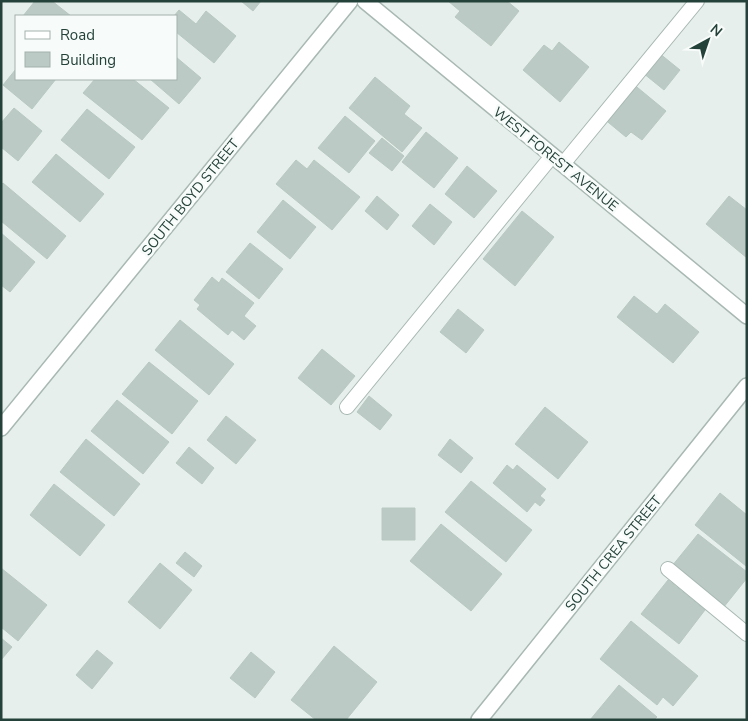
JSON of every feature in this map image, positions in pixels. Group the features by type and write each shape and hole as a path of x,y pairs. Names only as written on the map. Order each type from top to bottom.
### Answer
{"street":[{"name":"SOUTH BOYD STREET","path":"1,428 350,1"},
{"name":"WEST FOREST AVENUE","path":"365,1 747,316"},
{"name":"SOUTH CREA STREET","path":"480,720 747,386"}],"lane":[{"path":"347,407 557,160 696,1"},
{"path":"668,569 747,634"}],"building":[{"path":"35,1 52,1 70,15 24,15"},
{"path":"241,1 261,1 253,11"},
{"path":"448,1 507,1 519,11 491,46 455,17 460,11"},
{"path":"179,10 196,24 206,11 236,36 214,63 178,34 178,15 175,15"},
{"path":"559,42 589,67 560,102 523,70 544,45 552,51"},
{"path":"659,53 680,70 664,90 643,73"},
{"path":"178,59 201,78 179,104 151,80 178,80"},
{"path":"15,70 15,80 55,80 32,109 3,85"},
{"path":"375,77 410,106 404,114 422,128 402,152 349,108"},
{"path":"94,80 134,80 169,108 142,140 83,93"},
{"path":"632,83 666,111 642,140 631,132 626,137 603,118"},
{"path":"14,108 42,131 18,161 1,147 1,123"},
{"path":"87,109 135,147 109,179 61,140"},
{"path":"345,116 375,141 349,173 318,148"},
{"path":"426,132 458,158 434,188 402,162"},
{"path":"382,138 404,156 392,171 369,153"},
{"path":"56,154 104,194 80,222 32,182"},
{"path":"296,160 307,169 314,160 360,197 332,230 276,184"},
{"path":"467,166 497,191 474,218 445,194"},
{"path":"3,183 66,236 47,259 1,221 1,185"},
{"path":"377,196 399,215 387,230 365,211"},
{"path":"729,196 747,210 747,258 706,224"},
{"path":"283,200 316,227 290,259 257,232"},
{"path":"430,204 452,222 434,245 412,226"},
{"path":"522,211 554,237 515,286 483,259"},
{"path":"1,233 35,262 10,292 1,285"},
{"path":"250,243 283,269 259,299 226,272"},
{"path":"212,277 219,283 222,278 254,303 244,316 256,326 244,340 232,330 228,335 197,309 200,305 194,300"},
{"path":"634,296 657,314 665,304 699,332 673,363 617,317"},
{"path":"458,309 484,330 466,353 440,332"},
{"path":"180,320 234,364 209,395 155,350"},
{"path":"322,349 355,376 331,405 298,378"},
{"path":"149,362 198,401 172,434 122,394"},
{"path":"369,396 392,415 380,430 357,412"},
{"path":"117,400 169,442 143,474 91,431"},
{"path":"545,407 588,442 558,479 515,444"},
{"path":"226,416 256,440 236,464 207,440"},
{"path":"86,439 140,484 114,516 60,472"},
{"path":"450,439 473,458 461,473 438,455"},
{"path":"189,447 214,468 202,484 176,463"},
{"path":"507,465 513,470 517,465 546,489 540,496 545,500 540,506 535,502 527,512 493,483"},
{"path":"471,481 532,530 506,562 445,512"},
{"path":"54,484 105,525 80,556 30,515"},
{"path":"720,493 747,515 746,566 695,525"},
{"path":"382,508 415,508 415,540 382,540"},
{"path":"441,524 502,574 471,611 410,561"},
{"path":"698,534 747,572 747,578 723,608 672,566"},
{"path":"185,552 202,566 194,577 176,563"},
{"path":"160,563 192,590 160,629 128,602"},
{"path":"1,568 47,605 18,641 1,627"},
{"path":"668,580 705,610 679,644 641,614"},
{"path":"631,621 698,676 673,706 663,697 657,705 600,659"},
{"path":"1,638 12,647 1,660"},
{"path":"334,646 377,682 346,720 316,720 291,700"},
{"path":"97,650 113,663 92,689 76,675"},
{"path":"251,652 275,672 255,698 230,678"},
{"path":"619,685 657,717 654,720 590,720"}]}
